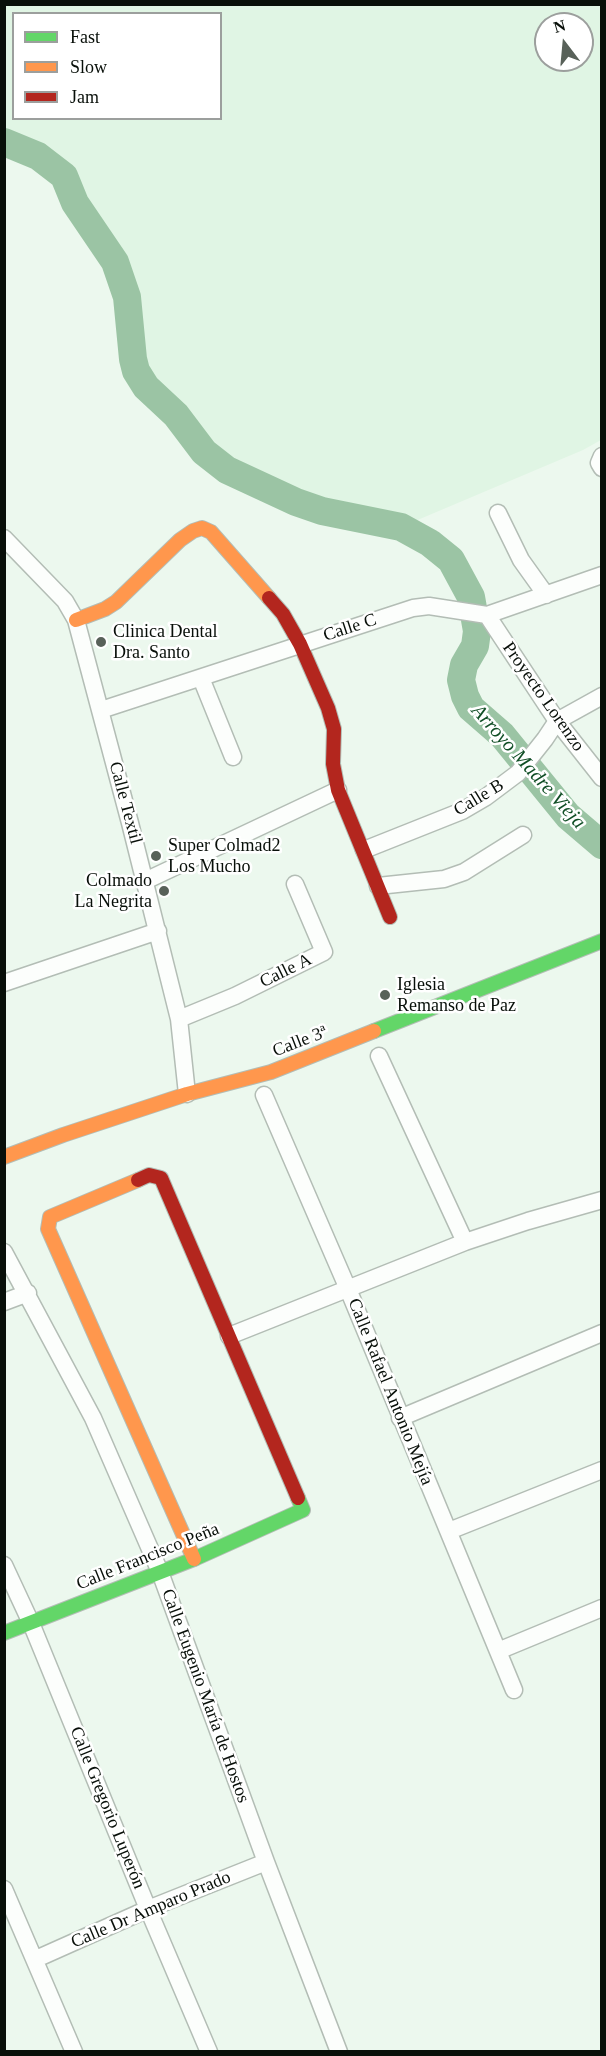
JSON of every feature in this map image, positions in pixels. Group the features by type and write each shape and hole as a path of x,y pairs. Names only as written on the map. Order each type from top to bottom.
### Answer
{"street":[{"path":"602,456 599,463 602,468"},
{"path":"498,513 521,560 546,595"},
{"path":"76,620 105,609 116,602 180,540 193,531 202,528 211,532 283,614 300,644 328,708 334,729 333,764 338,790 390,917"},
{"name":"Calle Textil","path":"4,538 65,601 76,620 179,1019 187,1094"},
{"name":"Calle C","path":"101,710 413,608 429,606 487,615 602,574"},
{"name":"Proyecto Lorenzo","path":"487,615 556,721 602,778"},
{"path":"201,678 233,757"},
{"name":"Calle B","path":"364,850 462,811 486,797 518,773 532,757 556,721 602,696"},
{"path":"145,881 338,790"},
{"path":"378,886 444,879 464,872 523,835"},
{"name":"Calle A","path":"179,1019 235,996 324,952 295,884"},
{"path":"4,983 158,932"},
{"name":"Calle 3ª","path":"4,1157 187,1094 272,1072 602,940"},
{"path":"379,1056 465,1242"},
{"name":"Calle Rafael Antonio Mejía","path":"264,1095 348,1289 514,1689"},
{"path":"194,1560 48,1229 50,1217 149,1175 161,1178 229,1336 465,1242 602,1200"},
{"name":"Calle Eugenio María de Hostos","path":"4,1252 93,1418 160,1572 266,1862 339,2052"},
{"path":"4,1302 28,1293"},
{"path":"400,1418 602,1333"},
{"name":"Calle Francisco Peña","path":"4,1633 194,1560 303,1510 229,1336"},
{"path":"449,1531 602,1470"},
{"name":"Calle Gregorio Luperón","path":"4,1565 31,1623 148,1910 209,2052"},
{"path":"498,1651 602,1608"},
{"name":"Calle Dr Amparo Prado","path":"36,1959 266,1862"},
{"path":"4,1889 74,2052"}],"shaded area":[{"path":"4,5 601,5 601,440 583,450 401,527 322,511 296,502 227,470 204,452 176,415 146,387 136,371 127,297 115,262 75,203 64,176 38,156 5,142"}],"waterway":[{"name":"Arroyo Madre Vieja","path":"4,142 38,156 64,176 75,203 115,262 127,297 136,371 146,387 176,415 204,452 227,470 296,502 322,511 401,527 430,543 451,560 471,597 477,631 475,646 464,665 461,680 471,708 502,735 568,816 602,845"}],"traffic: fast":[{"path":"374,1031 602,941"},
{"path":"4,1633 194,1559 303,1510 298,1498"}],"traffic: slow":[{"path":"76,620 105,609 116,602 180,540 202,528 211,532 269,598"},
{"path":"4,1157 187,1094 271,1072 374,1031"},
{"path":"138,1180 50,1217 48,1229 194,1559"}],"traffic: jam":[{"path":"269,598 283,614 300,644 328,708 334,729 333,764 338,790 390,917"},
{"path":"138,1180 149,1175 161,1178 298,1498"}],"place":[{"name":"Clinica Dental Dra. Santo","path":"101,642"},
{"name":"Super Colmad2 Los Mucho","path":"156,856"},
{"name":"Colmado La Negrita","path":"164,891"},
{"name":"Iglesia Remanso de Paz","path":"385,995"}]}
